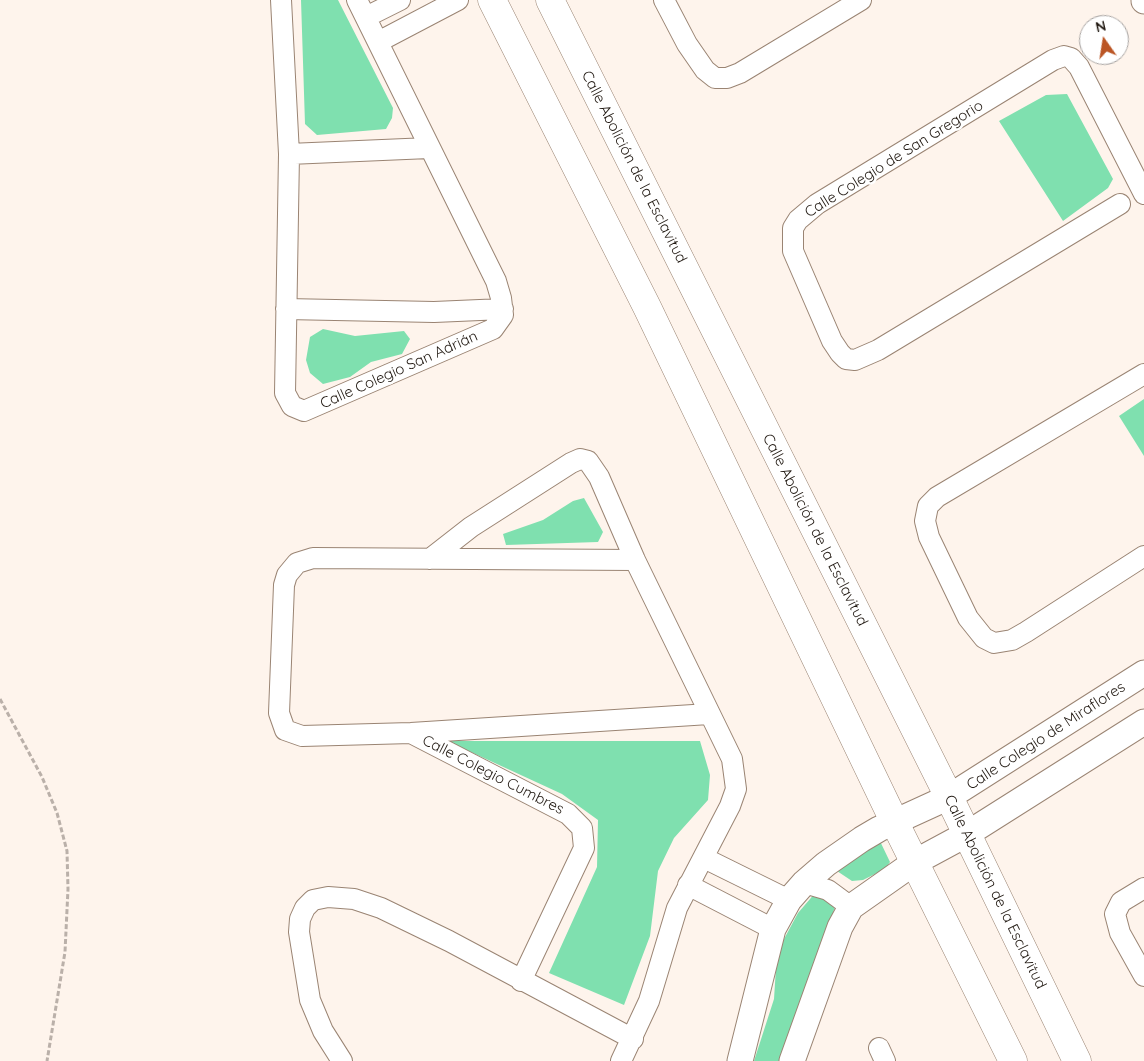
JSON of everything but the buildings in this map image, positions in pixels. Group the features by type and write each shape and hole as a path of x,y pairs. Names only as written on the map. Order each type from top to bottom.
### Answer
{"main road":[{"path":"492,0 647,307 894,821 1013,1061"},
{"name":"Calle Abolición de la Esclavitud","path":"550,0 949,797 1077,1061"}],"street":[{"name":"Calle Colegio San Adrián","path":"281,0 289,154 286,309 285,393 292,406 304,411 492,329 501,320 503,309 434,312 286,309"},
{"path":"400,0 361,9 496,281 503,309"},
{"path":"378,42 458,0"},
{"path":"664,0 698,62 715,78 727,78 740,73 861,0"},
{"name":"Calle Colegio de San Gregorio","path":"1064,56 1071,58 1079,66 1142,182 1120,204 878,350 855,360 846,359 832,341 793,251 793,228 798,220 817,204 1053,60 1064,56"},
{"path":"289,154 429,148"},
{"name":"Calle Colegio de San Gregorio","path":"1120,204 1144,201"},
{"path":"1144,374 937,497 928,506 925,521 929,537 968,618 984,638 994,643 1012,640 1026,632 1144,556"},
{"path":"430,560 471,527 580,459 588,461 599,477 635,560 732,759 736,789 730,806 677,908 649,1001 633,1039 621,1061"},
{"name":"Calle Colegio Cumbres","path":"635,560 313,558 302,561 292,567 284,586 279,713 285,730 302,736 411,733 709,714"},
{"name":"Calle Colegio de Miraflores","path":"740,1061 773,930 797,891 826,864 862,838 894,821 949,797 1144,673"},
{"path":"792,1061 840,927 851,907 915,862 967,834 1144,722"},
{"name":"Calle Colegio Cumbres","path":"411,733 568,814 582,828 584,848 521,981"},
{"path":"704,858 797,891 828,890 851,907"},
{"path":"688,885 773,930"},
{"path":"1144,888 1121,902 1115,914 1120,933 1144,976"},
{"path":"342,1061 323,1031 310,1000 303,968 299,932 300,919 305,908 314,900 328,897 354,899 381,908 449,941 633,1039"}],"path":[{"path":"0,699 42,778 57,813 67,850 68,889 65,952 47,1061"}],"green space":[{"path":"301,0 338,0 393,108 392,118 386,129 317,135 305,124"},
{"path":"1067,94 1113,179 1108,188 1063,221 999,121 1046,95"},
{"path":"323,329 355,336 404,331 410,339 402,354 371,362 350,377 323,384 310,373 306,360 310,337"},
{"path":"1144,399 1144,456 1119,416"},
{"path":"584,498 603,532 598,542 506,545 503,534 543,520 573,501"},
{"path":"447,741 700,741 710,775 708,800 674,838 658,871 650,936 624,1005 549,973 597,867 598,820 562,794"},
{"path":"878,837 890,862 885,869 863,880 852,881 837,871"},
{"path":"816,892 835,907 791,1033 780,1061 754,1061 774,999 777,952 798,913"}]}
